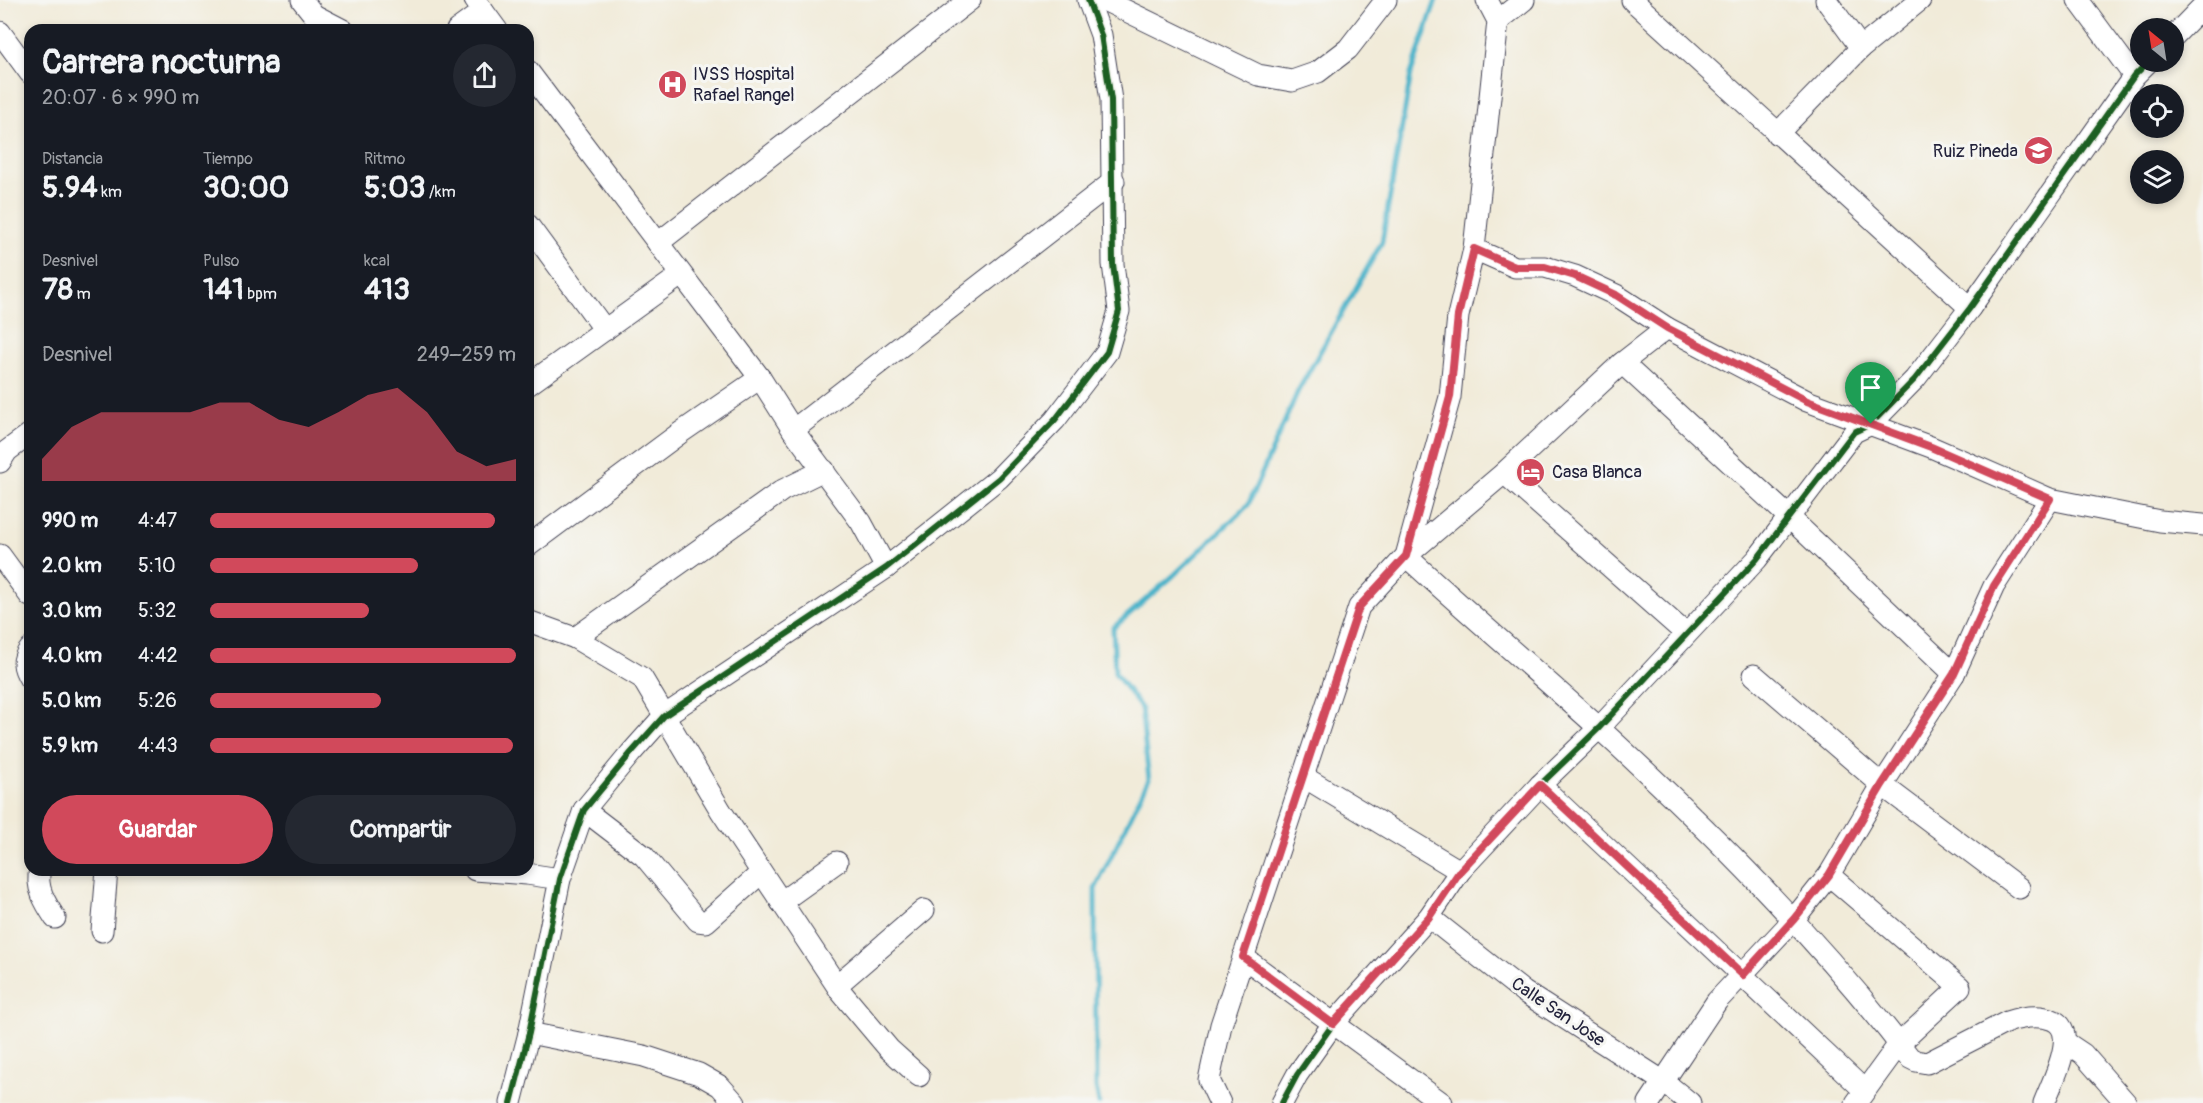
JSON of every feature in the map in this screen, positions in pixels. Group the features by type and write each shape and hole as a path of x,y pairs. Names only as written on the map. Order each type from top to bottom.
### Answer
{"street":[{"path":"302,0 314,15 331,24"},
{"path":"658,243 970,0"},
{"path":"511,1103 529,1033 560,879 584,810 664,716 886,568 999,478 1055,420 1107,352 1119,311 1113,264 1114,181 1111,100 1101,35 1088,0"},
{"path":"1104,0 1258,75 1292,81 1318,72 1348,49 1386,0"},
{"path":"1406,556 1450,397 1458,316 1474,249 1498,21 1487,0"},
{"path":"1498,21 1524,0"},
{"path":"1632,0 1970,308"},
{"path":"1826,0 1861,48"},
{"path":"1777,134 1861,48 1920,0"},
{"path":"2078,0 2130,57"},
{"path":"462,24 479,6 492,24"},
{"path":"2184,26 2203,6"},
{"path":"0,32 24,65"},
{"path":"1282,1103 1298,1074 1333,1024 1429,917 1460,871 1540,785 1599,728 1685,633 1757,559 1854,432 1871,424 1915,379 1970,308 2139,72"},
{"path":"534,79 760,378 793,430 861,522 886,568"},
{"path":"793,430 1114,181"},
{"path":"534,238 605,330"},
{"path":"1474,249 1515,267 1545,267 1575,276 1616,295 1667,328 1807,401 1931,447 2050,499 2160,521 2203,525"},
{"path":"534,381 681,275"},
{"path":"1220,1103 1209,1080 1215,1045 1359,607 1406,556 1504,473 1622,363 1667,328"},
{"path":"1622,363 1954,674"},
{"path":"534,542 680,433 760,378"},
{"path":"0,462 7,451 24,438"},
{"path":"575,638 783,490 824,470"},
{"path":"1504,473 1685,633"},
{"path":"1649,1103 1717,1000 1794,919 1829,875 1882,785 1954,674 1994,586 2050,499"},
{"path":"0,555 24,588"},
{"path":"1406,556 1599,728 1706,831 1794,919 1910,1058 1927,1063 2007,1022 2033,1016 2050,1018 2056,1022 2063,1032 2065,1042 2044,1103"},
{"path":"534,623 575,638 642,678 761,873 837,985 889,1049 919,1076"},
{"path":"1754,675 1882,785 2019,888"},
{"path":"1304,777 1460,871"},
{"path":"1540,785 1743,975 1860,1097 1899,1044 1960,987 1829,875"},
{"path":"584,810 644,856 698,921 706,922 761,873"},
{"path":"781,902 837,862"},
{"path":"534,875 560,879"},
{"path":"38,876 42,894 55,918"},
{"path":"102,931 107,876"},
{"path":"837,985 924,910"},
{"name":"Calle San Jose","path":"1429,917 1524,992 1664,1082 1690,1103"},
{"path":"1243,957 1442,1103"},
{"path":"529,1033 644,1056 699,1074 720,1086 735,1103"},
{"path":"2065,1042 2083,1054 2126,1103"}],"waterway":[{"path":"1099,1103 1096,1087 1095,889 1149,779 1141,708 1115,673 1113,628 1173,576 1248,505 1298,391 1382,242 1411,74 1436,0"}],"cycle path":[{"path":"511,1103 529,1033 560,879 584,810 664,716 886,568 999,478 1055,420 1107,352 1119,311 1113,264 1111,100 1101,35 1088,0"},
{"path":"1282,1103 1297,1075 1333,1024 1429,917 1460,871 1540,785 1599,728 1757,559 1854,432 1871,424 1915,379 1970,308 2138,72"}],"place":[{"name":"IVSS Hospital Rafael Rangel","path":"672,84"},
{"name":"Ruiz Pineda","path":"2039,151"},
{"name":"Casa Blanca","path":"1531,472"}],"route":[{"path":"1474,249 1515,267 1545,267 1575,276 1616,295 1667,328 1807,401 1871,424 1931,447 2050,499 1994,586 1954,674 1882,785 1829,875 1794,919 1743,975 1540,785 1460,871 1429,917 1333,1024 1243,957 1359,607 1406,556 1450,397 1458,316 1474,249"}]}
